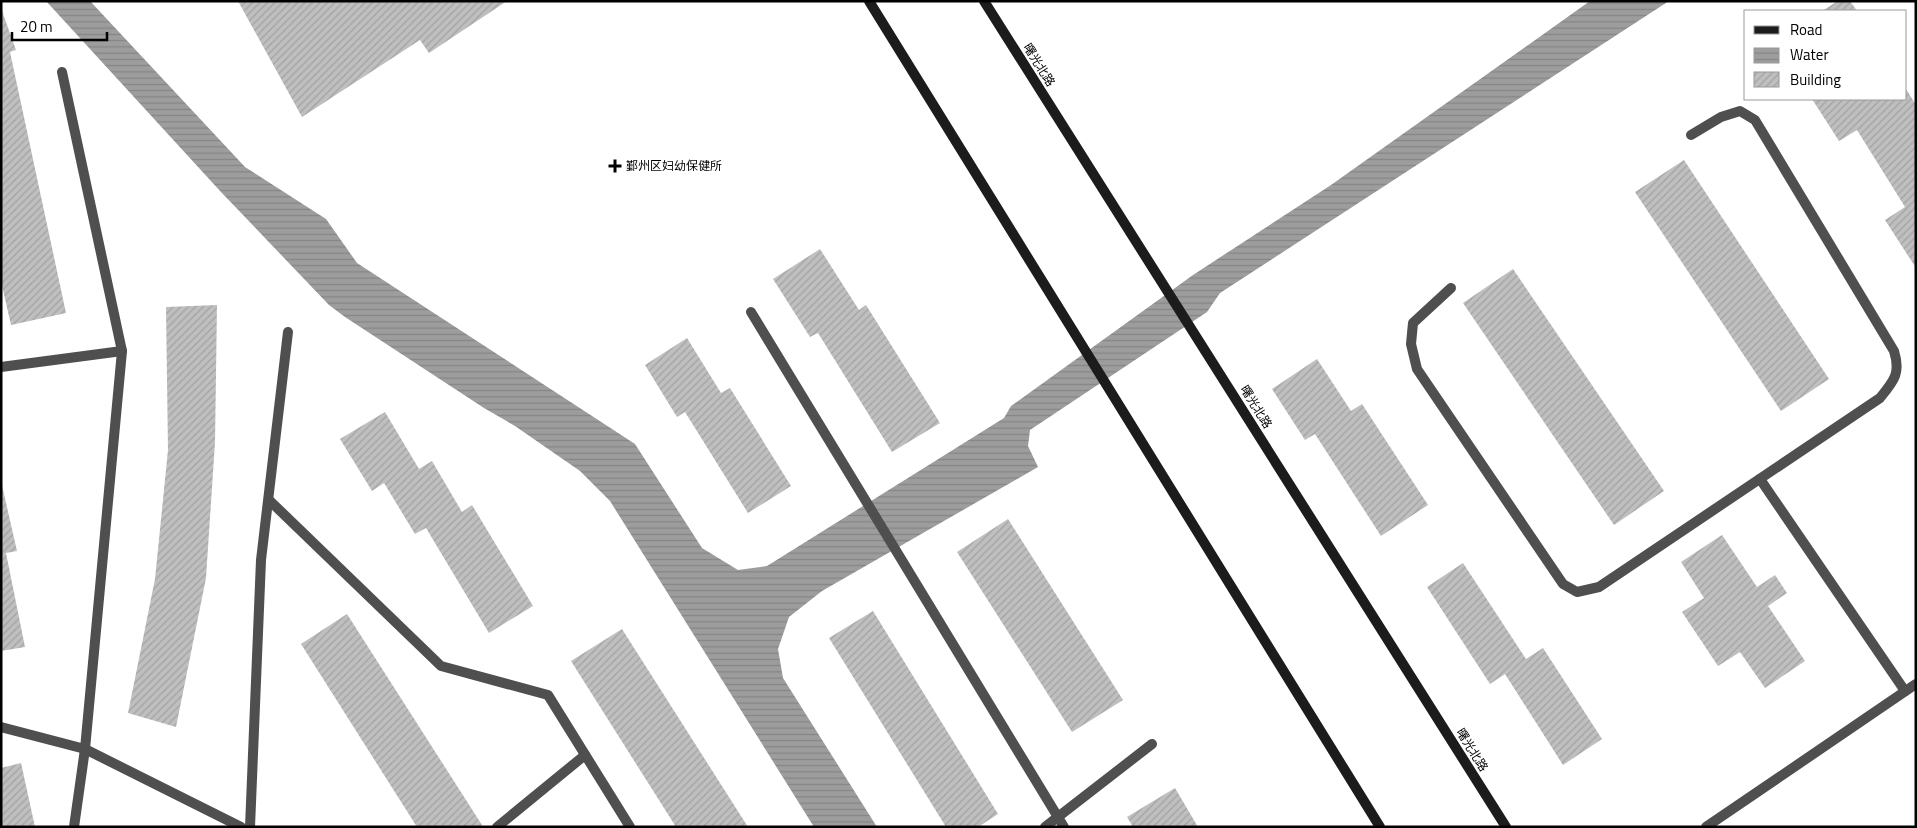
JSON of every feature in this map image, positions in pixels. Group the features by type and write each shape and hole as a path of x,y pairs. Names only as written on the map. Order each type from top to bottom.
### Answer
{"main road":[{"path":"869,1 1380,827"},
{"name":"曙光北路","path":"984,1 1506,827"}],"street":[{"path":"62,72 122,351 85,749 74,827"},
{"path":"1451,288 1413,323 1411,344 1417,369 1563,584 1577,592 1599,587 1880,398 1892,383 1899,364 1894,351 1755,120 1740,111 1720,116 1691,134"},
{"path":"751,312 1064,827"},
{"path":"250,827 261,560 288,332"},
{"path":"1,366 122,351"},
{"path":"1760,479 1905,691"},
{"path":"268,500 441,666 548,695 630,827"},
{"path":"1706,827 1916,684"},
{"path":"1,727 85,749 241,827"},
{"path":"1045,827 1152,744"},
{"path":"497,827 585,755"}],"water":[{"path":"46,1 90,1 245,167 326,219 357,263 635,444 702,548 738,570 767,566 1004,418 1011,406 1193,275 1331,185 1590,1 1669,1 1220,293 1207,312 1030,430 1028,446 1038,467 822,591 789,617 778,649 783,678 877,827 814,827 610,501 580,471 515,426 484,408 329,305 221,192"}],"building":[{"path":"238,1 507,1 429,53 420,40 302,117"},
{"path":"1838,1 1850,1 1856,10 1824,10"},
{"path":"1,8 16,50 10,52 66,313 11,325 1,281"},
{"path":"1907,91 1916,105 1916,268 1885,220 1905,207 1857,130 1839,141 1813,100 1907,100"},
{"path":"1684,160 1829,379 1781,411 1635,192"},
{"path":"820,249 859,310 866,305 940,423 892,452 818,333 810,337 773,279"},
{"path":"1513,269 1664,491 1614,525 1463,303"},
{"path":"217,305 215,442 206,578 176,727 128,713 155,579 168,450 166,307"},
{"path":"687,338 721,393 730,388 791,486 748,513 685,412 677,417 645,365"},
{"path":"1317,359 1351,411 1362,404 1428,505 1381,536 1315,434 1305,440 1272,389"},
{"path":"385,412 419,469 432,461 462,512 472,505 533,606 489,633 426,528 415,534 384,483 372,491 340,439"},
{"path":"1,481 17,551 6,553 25,647 1,651"},
{"path":"1008,519 1123,700 1072,732 957,552"},
{"path":"1722,535 1757,587 1775,575 1787,593 1768,606 1805,661 1765,688 1740,652 1718,666 1682,612 1704,598 1681,562"},
{"path":"1463,563 1526,659 1543,648 1602,739 1563,765 1505,674 1490,684 1427,587"},
{"path":"873,611 998,814 978,827 946,827 829,638"},
{"path":"347,614 482,825 479,827 417,827 301,644"},
{"path":"622,629 748,827 676,827 571,661"},
{"path":"21,763 35,827 1,827 1,768"},
{"path":"1175,788 1198,827 1133,827 1127,817"}],"place":[{"name":"鄞州区妇幼保健所","path":"615,166"}]}
